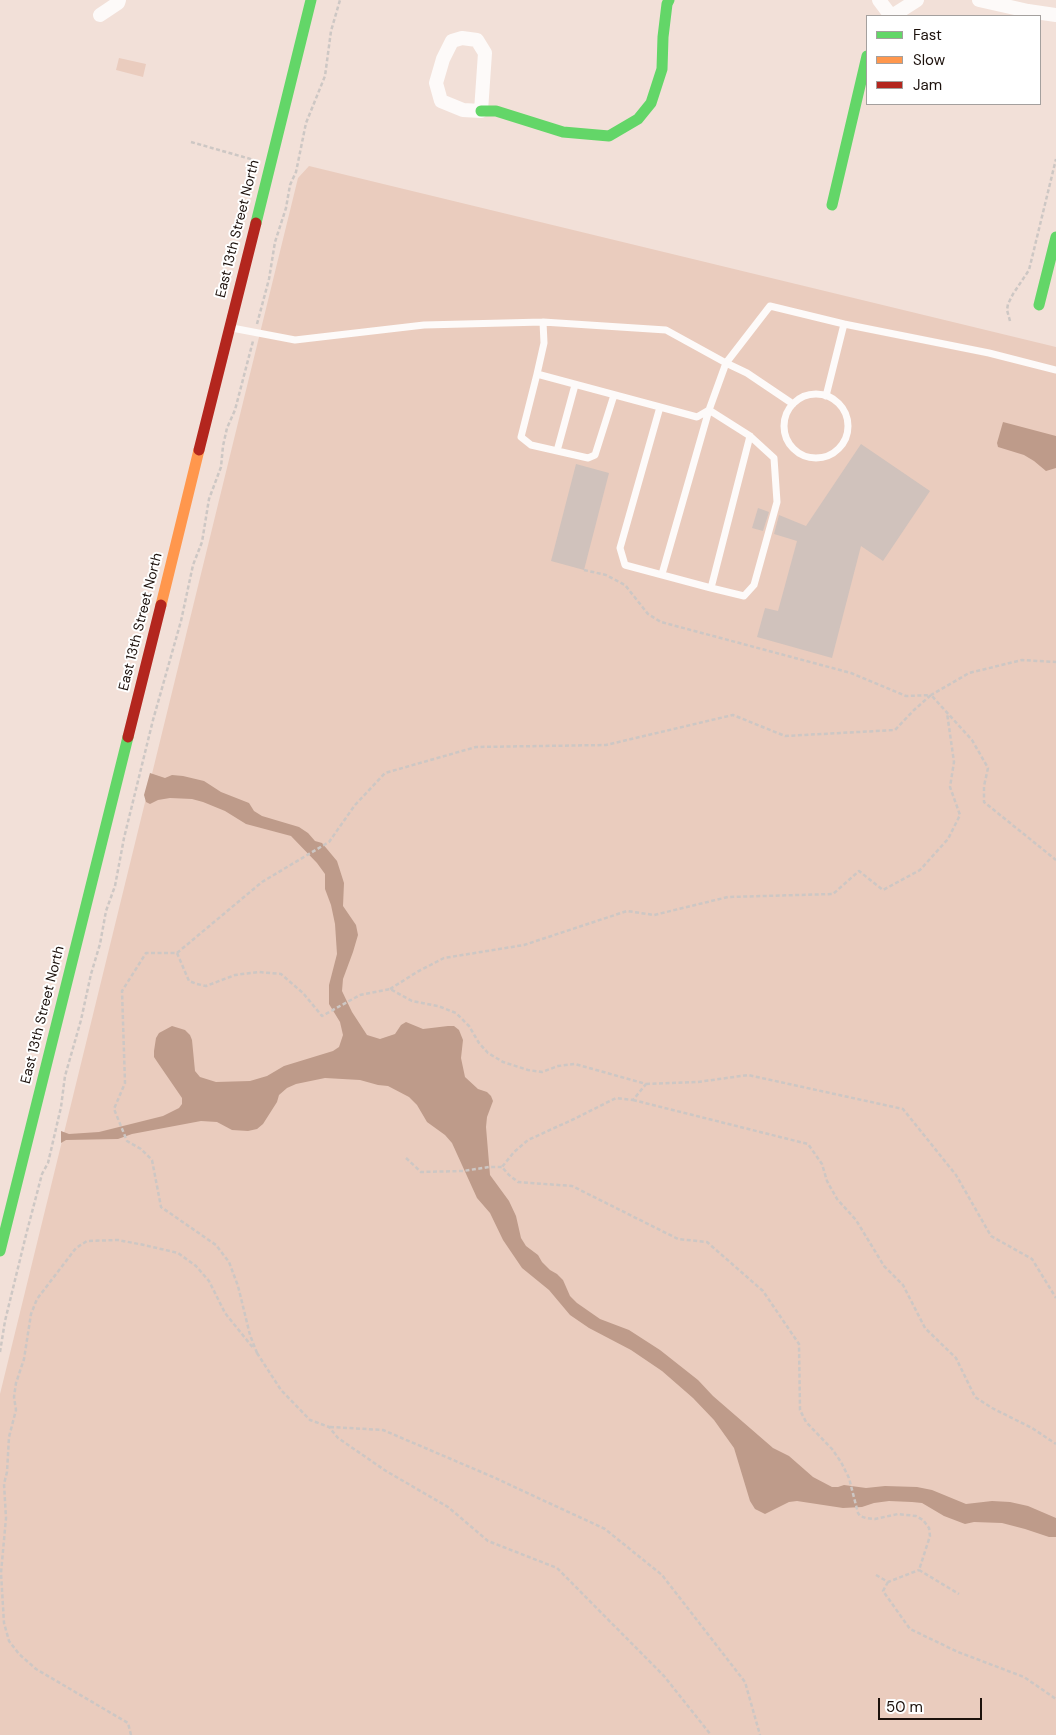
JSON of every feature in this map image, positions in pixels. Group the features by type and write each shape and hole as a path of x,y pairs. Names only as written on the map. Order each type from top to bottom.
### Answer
{"main road":[{"name":"East 13th Street North","path":"0,1251 311,0"},
{"path":"481,111 496,111 563,132 609,136 638,119 651,103 662,69 663,37 669,0"},
{"path":"832,205 866,60"},
{"path":"1039,305 1056,237"}],"street":[{"path":"100,14 118,3 119,0"},
{"path":"879,0 891,15"},
{"path":"894,15 917,0"},
{"path":"979,0 1056,16"},
{"path":"462,38 477,40 485,53 481,111 463,110 441,101 436,83 443,58 452,41 462,38"}],"lane":[{"path":"662,574 710,410 726,363 770,306 844,324 990,353 1056,370"},
{"path":"543,322 544,343 521,437 531,444 557,451 588,458 595,455 614,395"},
{"path":"229,328 295,340 424,325 543,322 666,330 747,373 793,404"},
{"path":"826,396 844,324"},
{"path":"537,374 697,417 710,410"},
{"path":"557,451 575,384"},
{"path":"811,395 826,396 832,398 840,405 846,414 848,424 847,435 835,452 826,457 805,456 796,451 789,443 785,434 784,423 787,413 793,404 802,398 811,395"},
{"path":"660,407 620,548 626,564 744,596 754,585 777,502 774,458 750,436 710,410"},
{"path":"711,588 750,436"}],"path":[{"path":"0,1352 5,1321 26,1235 42,1174 48,1163 65,1076 100,944 106,911 115,886 128,820 182,620 193,565 202,542 209,499 221,467 227,428 241,388 269,278 275,242 286,208 290,185 296,172 306,123 325,76 331,31 340,0"},
{"path":"192,142 270,164"},
{"path":"1010,321 1007,310 1008,304 1012,294 1029,270 1056,159"},
{"path":"584,570 606,575 625,585 648,614 661,622 852,673 906,696 931,695 972,740 988,768 984,786 984,802 1056,860"},
{"path":"257,1353 250,1335 238,1286 229,1262 216,1245 161,1207 152,1160 141,1149 128,1141 114,1109 125,1083 122,991 146,953 178,953 262,882 329,842 355,805 385,773 476,747 606,745 733,715 785,736 895,730 931,695 969,673 1022,660 1056,662"},
{"path":"178,953 189,981 196,984 206,986 235,975 258,972 282,974 303,993 322,1016 360,995 390,989 444,958 524,945 627,911 654,915 728,897 833,894 859,870 883,890 920,870 948,839 960,815 950,787 954,762 947,712"},
{"path":"390,989 412,1001 438,1006 456,1013 469,1026 479,1043 488,1053 503,1062 528,1070 542,1072 558,1066 575,1064 646,1084 698,1082 748,1075 903,1109 956,1175 991,1236 1032,1259 1056,1298"},
{"path":"633,1100 646,1084"},
{"path":"502,1167 514,1152 528,1140 616,1098 633,1100 808,1144 822,1164 827,1181 837,1199 856,1220 884,1266 904,1285 925,1328 956,1358 975,1397 992,1408 1032,1428 1056,1444"},
{"path":"406,1158 420,1172 463,1171 502,1167"},
{"path":"502,1167 508,1175 518,1182 572,1186 678,1239 707,1242 763,1291 799,1344 800,1410 806,1422 837,1455 849,1478 860,1516 875,1519 898,1514 916,1516 923,1520 929,1528 930,1536 919,1570"},
{"path":"131,1735 128,1723 36,1669 19,1654 9,1641 4,1623 1,1573 6,1518 4,1484 7,1472 9,1437 16,1410 14,1396 16,1383 24,1359 31,1314 36,1299 76,1248 87,1241 118,1240 144,1244 178,1253 196,1266 209,1281 226,1313 257,1353 281,1390 310,1420 328,1427 382,1430 493,1476 605,1529 662,1576 746,1682 760,1735"},
{"path":"328,1427 338,1438 386,1471 448,1507 488,1541 557,1568 664,1676 711,1735"},
{"path":"919,1570 888,1582 883,1591 910,1629 958,1652 1024,1678 1056,1700"},
{"path":"919,1570 959,1594"},
{"path":"876,1575 888,1582"}],"shaded area":[{"path":"119,58 146,64 143,77 116,70"},
{"path":"309,166 1056,347 1056,1735 0,1735 0,1394 298,178"},
{"path":"1003,422 1056,436 1056,468 1046,471 1024,455 998,447 997,443"},
{"path":"150,773 165,778 172,775 204,781 221,792 249,803 254,811 262,816 299,827 315,841 322,843 337,861 344,883 343,906 356,925 358,935 343,979 342,991 352,1012 367,1035 380,1039 395,1034 401,1025 406,1022 423,1029 454,1026 459,1030 463,1040 461,1058 465,1077 478,1089 487,1092 493,1101 487,1117 486,1127 490,1175 509,1201 516,1216 521,1238 526,1246 563,1280 570,1296 577,1303 600,1319 629,1330 660,1350 698,1380 713,1396 773,1448 789,1456 813,1477 832,1487 844,1485 866,1488 885,1486 917,1487 932,1490 966,1504 992,1501 1028,1506 1056,1518 1056,1537 1049,1537 1002,1523 974,1522 965,1524 944,1516 922,1503 912,1502 889,1501 862,1507 843,1508 797,1501 789,1502 765,1514 755,1509 750,1501 734,1448 714,1420 693,1398 662,1371 631,1350 589,1328 570,1315 549,1290 522,1268 503,1240 490,1213 477,1198 452,1143 445,1135 427,1122 417,1105 409,1097 388,1086 360,1080 325,1078 296,1084 287,1088 279,1095 277,1102 263,1124 257,1129 248,1131 232,1130 217,1122 201,1121 132,1134 118,1139 66,1140 61,1143 61,1131 69,1134 99,1132 163,1116 179,1108 182,1104 182,1098 154,1057 156,1038 159,1033 172,1026 185,1030 190,1035 195,1071 200,1077 216,1082 250,1081 267,1076 284,1066 333,1051 339,1047 343,1035 340,1022 329,1004 329,985 337,954 335,924 325,889 325,874 317,863 291,836 246,824 225,811 203,802 192,799 170,798 158,800 150,804 146,802 144,795"}],"building":[{"path":"861,444 930,491 883,561 861,546 832,658 757,637 765,608 778,611 797,541 774,534 779,515 806,526"},
{"path":"576,464 609,473 584,570 551,561"},
{"path":"758,508 769,512 763,531 752,528"}],"traffic: fast":[{"path":"256,223 311,0"},
{"path":"481,111 496,111 563,132 609,136 638,119 651,103 662,69 663,37 669,0"},
{"path":"832,205 866,60"},
{"path":"1039,305 1056,237"},
{"path":"0,1251 128,737"}],"traffic: slow":[{"path":"161,605 199,450"}],"traffic: jam":[{"path":"199,450 256,223"},
{"path":"128,737 161,605"}]}
